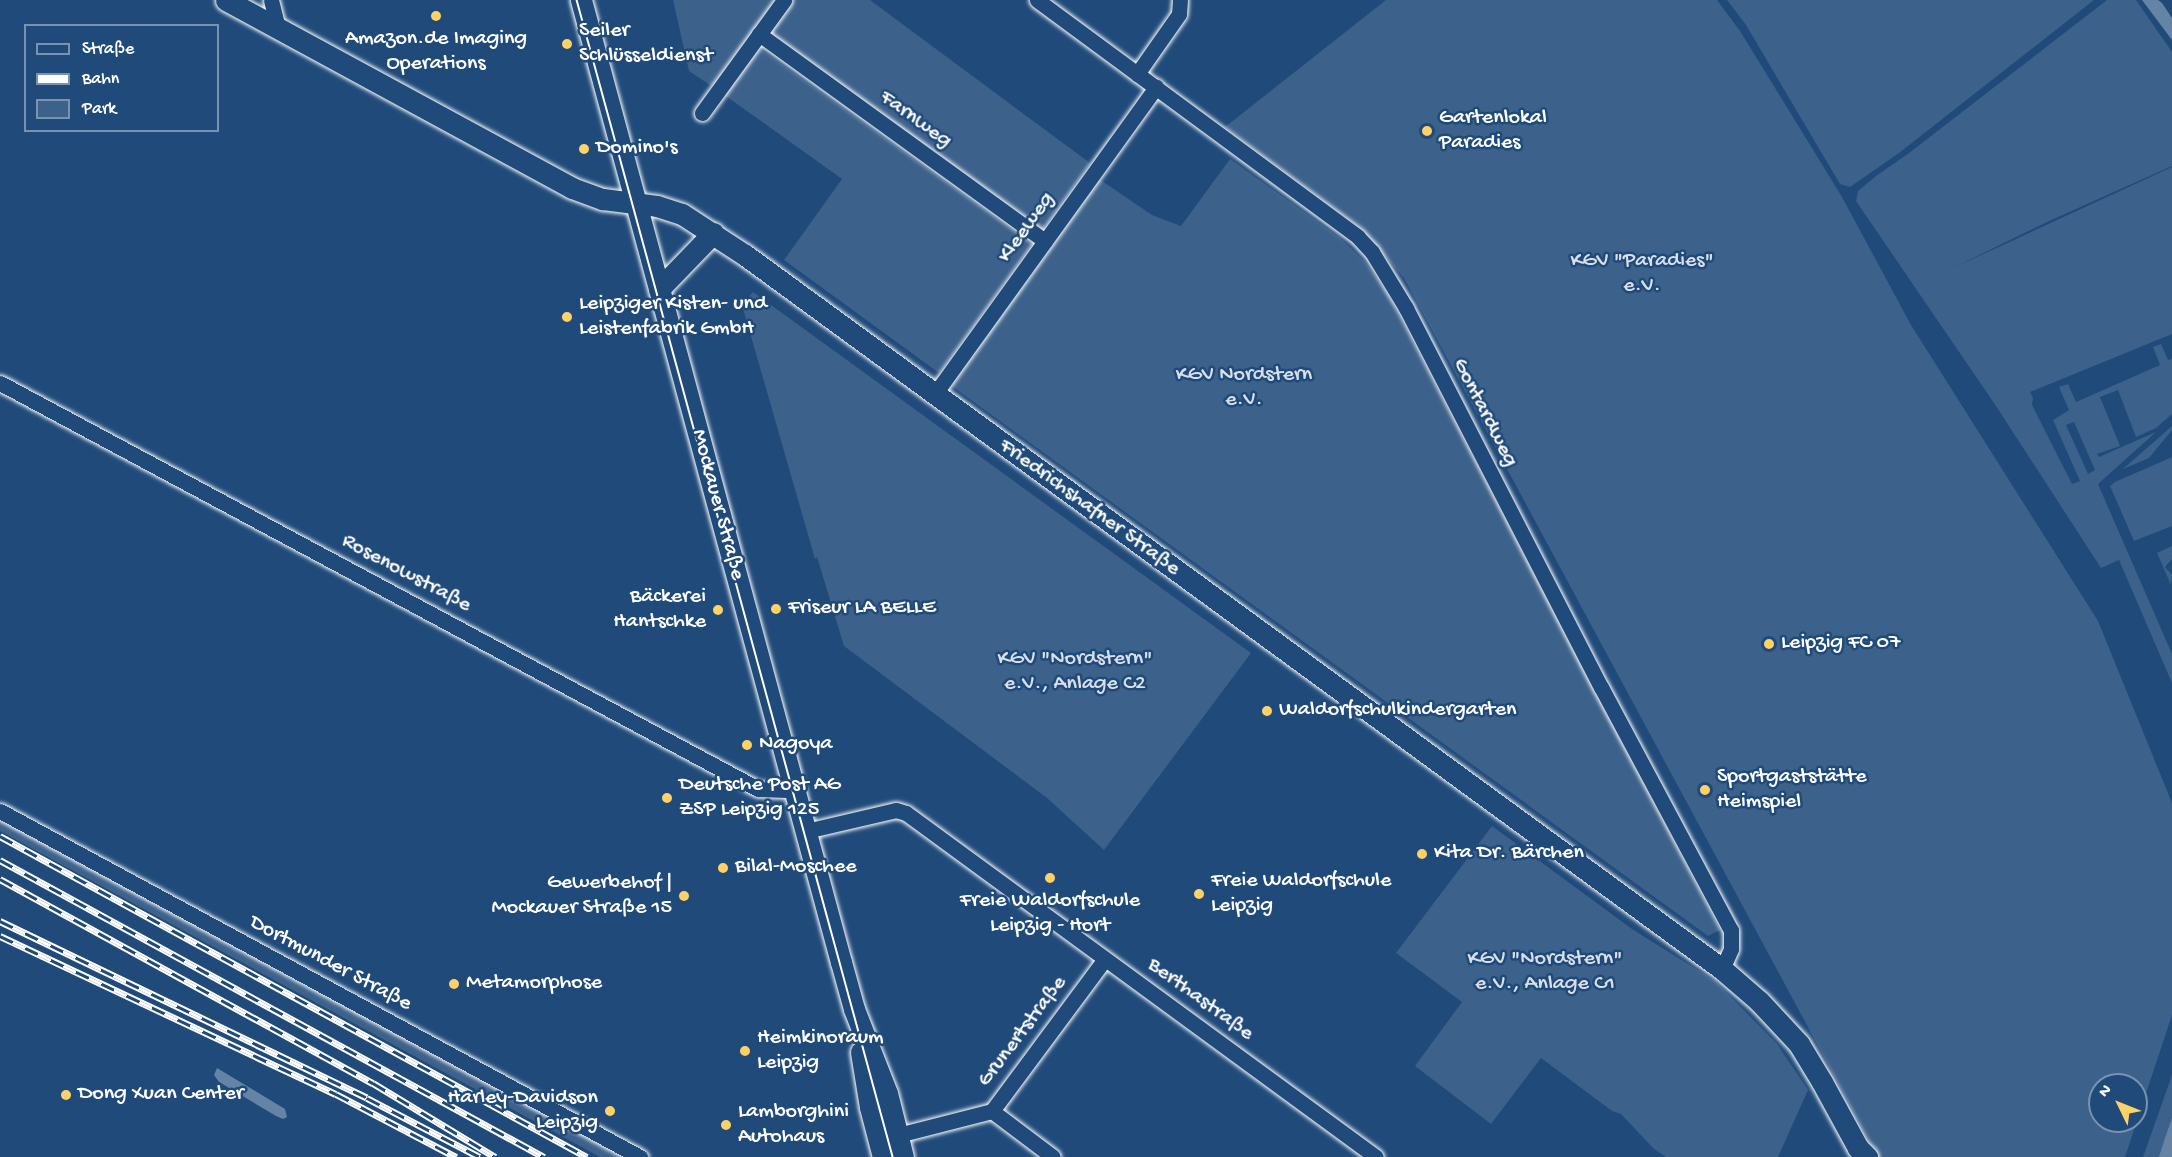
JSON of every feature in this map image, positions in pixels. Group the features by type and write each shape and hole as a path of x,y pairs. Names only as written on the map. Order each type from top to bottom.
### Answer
{"main road":[{"name":"Friedrichshafner Straße","path":"226,0 572,188 603,199 665,208 682,214 714,233 1722,969 1759,1001 1798,1044 1822,1082 1861,1154"},
{"name":"Mockauer Straße","path":"581,0 854,1010 870,1107 883,1157"},
{"path":"659,289 714,233"},
{"name":"Mockauer Straße","path":"854,1010 886,1093 903,1157"}],"street":[{"path":"271,0 278,28"},
{"path":"702,113 784,0"},
{"name":"Gontardweg","path":"1037,0 1358,237 1372,252 1396,290 1546,582 1731,930 1731,949 1722,969"},
{"path":"1137,74 1179,14 1180,0"},
{"name":"Farnweg","path":"759,34 1045,241"},
{"name":"Kleeweg","path":"934,395 1156,87"},
{"name":"Rosenowstraße","path":"0,383 759,789 794,790"},
{"name":"Berthastraße","path":"806,831 896,810 906,813 1376,1157"},
{"name":"Dortmunder Straße","path":"0,811 640,1157"},
{"name":"Grunertstraße","path":"898,1135 992,1111 1105,959"},
{"path":"992,1111 1053,1157"}],"green space":[{"path":"673,0 776,0 713,87 689,71"},
{"path":"791,0 870,0 1090,163 1042,230 768,32"},
{"name":"KGV \"Paradies\" e.V.","path":"1386,0 1717,0 1740,31 1842,197 1911,325 2098,621 2172,803 2172,1015 2148,1088 2148,1073 2088,1073 2088,1133 2133,1133 2125,1157 1878,1157 1404,278 1362,229 1225,127"},
{"path":"1727,0 2094,0 1899,153 1850,187 1840,184 1746,25"},
{"path":"2107,0 2136,0 2172,52 2172,166 2047,222 1953,268 2172,167 2172,334 2030,392 2033,398 2032,405 2072,484 2080,481 2053,420 2069,410 2059,387 2068,384 2076,402 2160,365 2153,347 2161,344 2168,360 2172,359 2172,414 2156,428 2136,437 2118,390 2100,397 2120,446 2097,454 2099,457 2156,432 2098,484 2172,654 2172,683 2119,560 2101,568 1996,406 1856,201 1858,191","holes":["2074,422 2095,470 2088,474 2066,425"]},
{"path":"757,47 1032,244 939,373 784,260 842,179 723,94"},
{"name":"KGV Nordstern e.V.","path":"1230,159 1340,238 1365,262 1387,293 1720,930 1708,936 952,386 955,378 1099,179 1152,215 1181,226"},
{"name":"KGV \"Nordstern\" e.V., Anlage C2","path":"753,292 1251,653 1104,850 1047,798 844,646 817,557 815,559 742,305"},
{"path":"2172,426 2172,430 2149,458 2123,469"},
{"path":"2172,457 2172,526 2134,541 2110,486"},
{"path":"2172,546 2172,559 2165,567 2172,575 2171,585 2157,553"},
{"path":"0,820 624,1157 600,1157 0,831"},
{"name":"KGV \"Nordstern\" e.V., Anlage C1","path":"1492,826 1632,929 1715,981 1777,1044 1808,1090 1778,1157 1666,1157 1654,1149 1621,1114 1612,1111 1541,1058 1491,1124 1415,1066 1462,1002 1396,953"},
{"path":"2172,1075 2172,1157 2143,1157"}],"shaded area":[{"path":"2142,0 2158,0 2162,3 2172,18 2172,40"},
{"path":"217,1068 285,1109 287,1117 283,1119 276,1116 219,1082 214,1075"},
{"path":"2172,1118 2172,1157 2159,1157 2165,1138"}],"tram line":[{"path":"577,0 893,1157"}],"railway":[{"path":"0,836 587,1157"},
{"path":"0,860 544,1157"},
{"path":"0,879 373,1083 495,1157"},
{"path":"0,921 367,1098 480,1157"},
{"path":"0,936 336,1094 456,1157"}],"place":[{"name":"Amazon.de Imaging Operations","path":"436,16"},
{"name":"Seiler Schlüsseldienst","path":"567,44"},
{"name":"Gartenlokal Paradies","path":"1427,131"},
{"name":"Domino's","path":"584,149"},
{"name":"Leipziger Kisten- und Leistenfabrik GmbH","path":"567,317"},
{"name":"Friseur LA BELLE","path":"776,609"},
{"name":"Bäckerei Hantschke","path":"718,610"},
{"name":"Leipzig FC 07","path":"1769,644"},
{"name":"Waldorfschulkindergarten","path":"1267,711"},
{"name":"Nagoya","path":"747,745"},
{"name":"Sportgaststätte Heimspiel","path":"1705,790"},
{"name":"Deutsche Post AG ZSP Leipzig 125","path":"667,798"},
{"name":"Kita Dr. Bärchen","path":"1422,854"},
{"name":"Bilal-Moschee","path":"723,868"},
{"name":"Freie Waldorfschule Leipzig - Hort","path":"1050,878"},
{"name":"Freie Waldorfschule Leipzig","path":"1199,894"},
{"name":"Gewerbehof | Mockauer Straße 15","path":"684,896"},
{"name":"Metamorphose","path":"454,984"},
{"name":"Heimkinoraum Leipzig","path":"745,1051"},
{"name":"Dong Xuan Center","path":"66,1095"},
{"name":"Harley-Davidson Leipzig","path":"610,1111"},
{"name":"Lamborghini Autohaus","path":"726,1125"}]}
